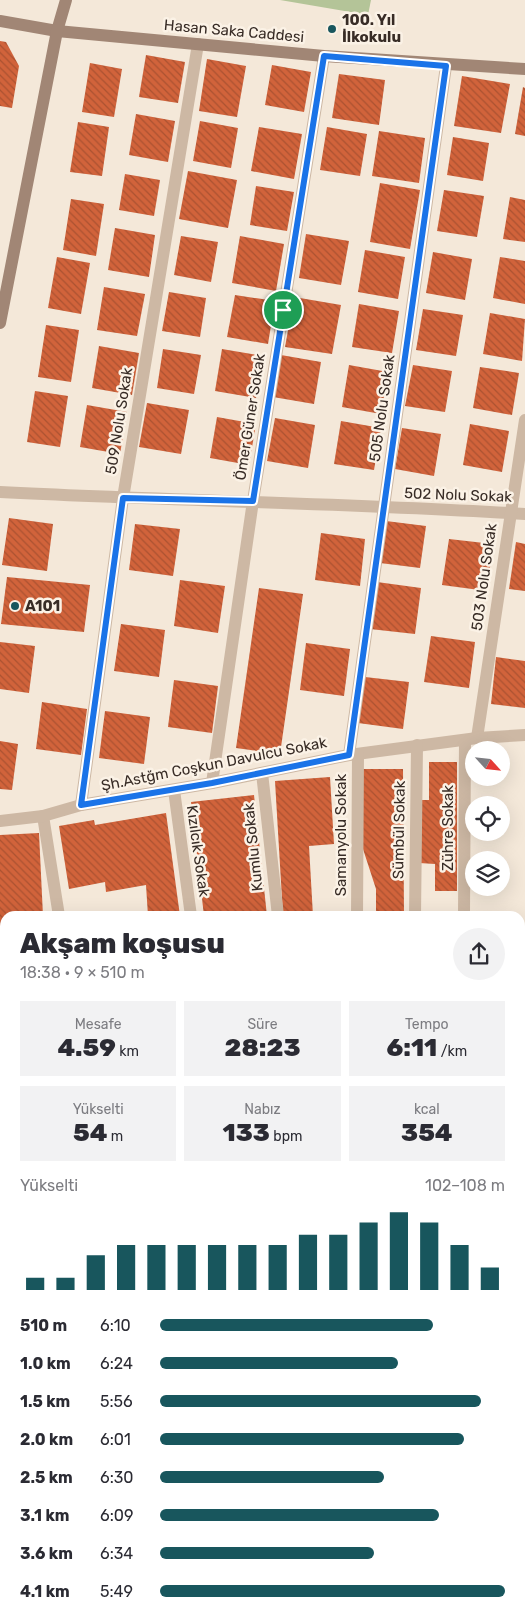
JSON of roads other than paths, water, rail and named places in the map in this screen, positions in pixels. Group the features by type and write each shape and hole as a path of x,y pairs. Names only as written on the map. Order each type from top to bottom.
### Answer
{"street":[{"path":"0,323 4,277 57,31 66,0"},
{"name":"Hasan Saka Caddesi","path":"0,22 57,31 324,56 525,70"},
{"name":"509 Nolu Sokak","path":"81,805 123,498 198,44"},
{"name":"Ömer Güner Sokak","path":"212,783 253,501 324,56"},
{"name":"505 Nolu Sokak","path":"354,755 385,508 446,66"},
{"name":"503 Nolu Sokak","path":"471,739 525,420"},
{"name":"502 Nolu Sokak","path":"0,492 123,498 253,501 525,514"},
{"name":"Şh.Astğm Coşkun Davulcu Sokak","path":"0,820 43,816 81,805 174,790 354,755 417,745 525,735"},
{"name":"Zühre Sokak","path":"464,911 471,739"},
{"name":"Sümbül Sokak","path":"415,911 417,745"},
{"name":"Samanyolu Sokak","path":"354,755 357,911"},
{"name":"Kumlu Sokak","path":"262,773 277,911"},
{"name":"Kızılcık Sokak","path":"174,790 190,911"},
{"path":"43,816 58,911"}],"place":[{"name":"100. Yıl İlkokulu","path":"332,29"},
{"name":"A101","path":"15,606"}]}
